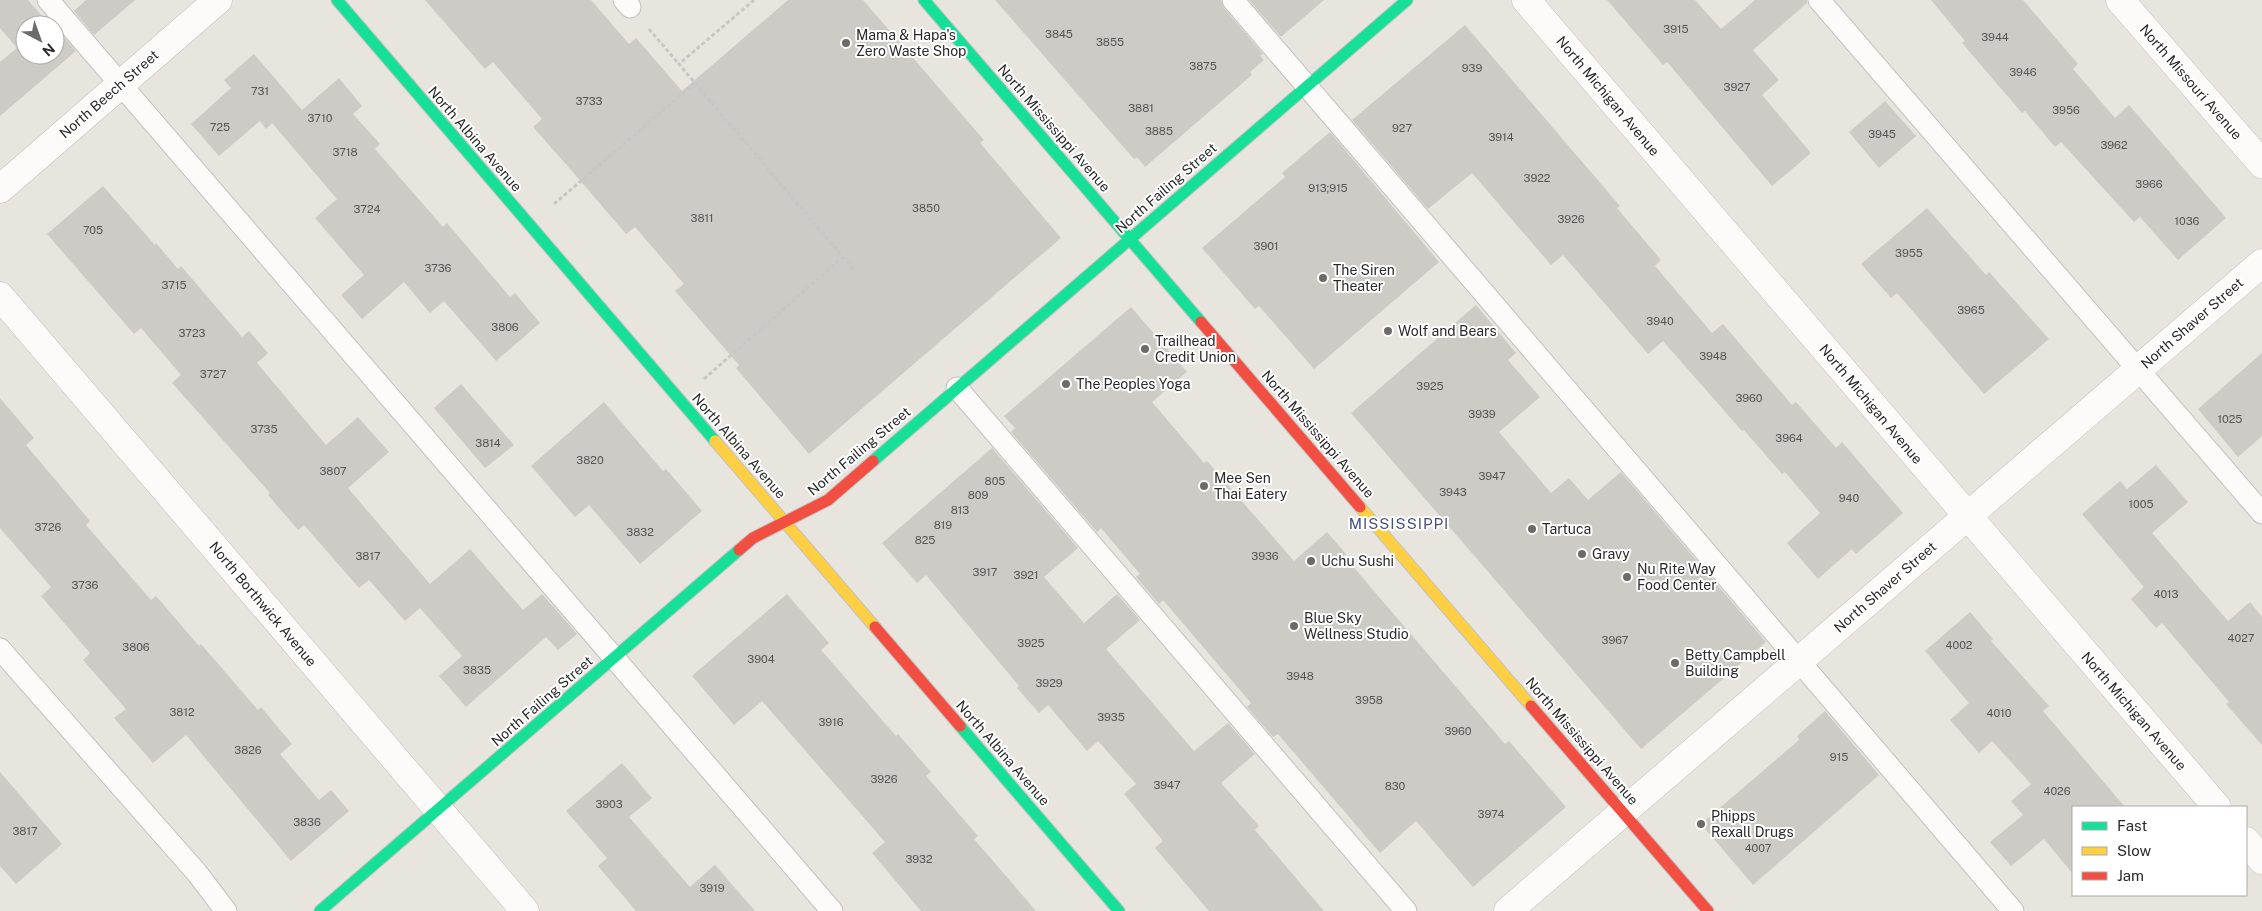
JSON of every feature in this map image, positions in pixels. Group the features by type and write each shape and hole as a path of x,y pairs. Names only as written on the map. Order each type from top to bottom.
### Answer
{"street":[{"name":"North Beech Street","path":"0,189 218,0"},
{"name":"North Albina Avenue","path":"336,0 1119,911"},
{"name":"North Mississippi Avenue","path":"924,0 1708,911"},
{"name":"North Failing Street","path":"320,911 753,538 828,500 1407,0"},
{"name":"North Michigan Avenue","path":"1526,0 2216,806"},
{"name":"North Missouri Avenue","path":"2120,0 2262,164"},
{"name":"North Shaver Street","path":"1508,911 2262,263"},
{"name":"North Borthwick Avenue","path":"0,296 525,911"},
{"path":"2247,842 2262,860"}],"lane":[{"path":"48,0 832,911"},
{"path":"1233,0 2013,911"},
{"path":"1819,0 2262,513"},
{"path":"957,388 1406,911"},
{"path":"0,649 197,873 226,911"}],"path":[{"path":"679,64 754,0"},
{"path":"627,3 852,268"},
{"path":"530,226 696,83"},
{"path":"679,400 843,257"}],"building":[{"path":"0,0 28,0 41,15 15,15 15,46 0,28"},
{"path":"86,0 135,0 94,35 74,11"},
{"path":"425,0 591,0 629,44 636,38 682,91 788,0 863,0 984,140 980,143 1061,238 809,454 736,368 739,365 675,291 684,284 635,227 626,234 533,127 542,119 493,62 485,69"},
{"path":"995,0 1221,0 1224,8 1263,54 1260,56 1264,60 1250,72 1252,75 1145,167 1137,157 1134,159"},
{"path":"1249,0 1324,0 1281,37"},
{"path":"1607,0 1695,0 1721,29 1755,0 1807,0 1807,3 1753,50 1779,80 1762,95 1811,153 1772,186 1667,62 1663,65"},
{"path":"1931,0 2023,0 2078,64 2073,69 2115,118 2129,105 2226,218 2178,260 2140,217 2134,222 2061,142 2055,147 2025,111 2022,113 1962,43 1965,41"},
{"path":"1465,25 1620,206 1617,208 1661,260 1655,266 1712,333 1723,324 1792,405 1796,402 1836,448 1842,442 1903,513 1856,554 1852,549 1818,579 1787,543 1820,513 1785,472 1782,474 1744,430 1742,431 1663,341 1648,354 1563,255 1551,265 1472,173 1428,209 1352,120"},
{"path":"65,38 76,51 65,60"},
{"path":"15,50 15,65 60,65 0,116 0,62"},
{"path":"254,54 302,110 339,78 362,106 353,114 380,144 375,149 443,227 447,223 510,297 515,293 540,323 496,361 444,301 430,313 404,282 362,319 341,295 364,275 315,218 337,199 272,123 266,129 260,121 219,156 191,124 231,88 224,80"},
{"path":"1885,101 1916,136 1879,168 1849,132"},
{"path":"1330,132 1439,262 1314,369 1259,306 1255,309 1202,248 1285,177 1282,173"},
{"path":"103,186 178,269 181,266 242,337 249,331 268,353 257,363 326,445 358,417 389,452 348,488 430,584 470,549 523,610 542,594 577,634 558,650 546,637 466,707 439,676 462,656 420,608 405,621 369,580 359,588 304,525 298,530 268,495 270,493 172,383 181,375 141,328 134,334 47,234"},
{"path":"1927,208 1986,275 1989,272 2049,339 1984,394 1897,293 1891,298 1861,264"},
{"path":"1476,305 1516,353 1508,360 1540,397 1499,432 1551,493 1569,478 1588,500 1621,472 1766,642 1641,749 1351,413"},
{"path":"1131,307 1187,372 1152,402 1204,463 1207,461 1294,561 1327,532 1346,554 1344,556 1505,744 1509,741 1566,807 1473,887 1416,821 1380,853 1278,734 1273,737 1247,707 1251,703 1163,600 1159,604 1136,577 1140,574 1101,528 1097,532 1011,432 1015,428 1004,416"},
{"path":"2262,353 2262,436 2238,457 2198,409"},
{"path":"461,384 514,445 485,468 434,408"},
{"path":"0,398 34,438 26,445 90,521 86,525 151,600 156,596 199,646 201,644 258,710 261,707 292,744 280,754 319,800 331,790 349,811 291,861 186,735 153,763 114,718 126,709 83,660 90,653 41,596 51,587 0,528"},
{"path":"604,402 663,471 666,469 702,511 640,564 589,505 575,517 531,466"},
{"path":"992,448 1078,548 1044,577 1084,623 1117,594 1140,620 1106,649 1194,751 1228,723 1255,754 1221,783 1259,826 1255,830 1324,911 1209,911 1155,848 1163,841 1124,794 1136,784 1098,741 1087,751 1048,705 1039,713 1017,688 1019,686 926,575 917,583 882,543"},
{"path":"2156,465 2188,502 2152,533 2228,621 2250,602 2262,617 2262,745 2226,704 2229,702 2162,623 2156,628 2131,599 2144,587 2082,514 2120,481 2127,489"},
{"path":"787,594 829,643 821,650 896,736 898,734 931,772 926,776 978,836 974,839 1036,911 921,911 872,853 885,842 762,701 734,725 692,676"},
{"path":"1970,612 1993,639 1991,641 2049,706 2043,711 2124,806 2072,806 2072,873 2044,839 2011,866 1990,842 2023,815 2011,801 2031,784 1992,741 1979,753 1950,720 1969,703 1925,651"},
{"path":"1825,711 1879,775 1753,885 1701,824 1799,740 1797,736"},
{"path":"622,763 652,798 629,817 690,887 715,865 755,911 636,911 598,866 607,858 566,811"},
{"path":"0,772 62,844 16,884 0,866"}],"traffic: fast":[{"path":"337,0 715,441"},
{"path":"924,0 1201,322"},
{"path":"873,461 1407,0"},
{"path":"320,911 739,550"},
{"path":"960,726 1119,911"}],"traffic: slow":[{"path":"715,441 875,627"},
{"path":"1360,507 1531,706"}],"traffic: jam":[{"path":"1201,322 1360,507"},
{"path":"739,550 753,538 828,500 873,461"},
{"path":"875,627 960,726"},
{"path":"1531,706 1708,911"}],"place":[{"name":"Mama & Hapa's Zero Waste Shop","path":"846,43"},
{"name":"The Siren Theater","path":"1323,278"},
{"name":"Wolf and Bears","path":"1388,331"},
{"name":"Trailhead Credit Union","path":"1145,349"},
{"name":"The Peoples Yoga","path":"1066,384"},
{"name":"Mee Sen Thai Eatery","path":"1204,486"},
{"name":"Tartuca","path":"1532,529"},
{"name":"Gravy","path":"1582,554"},
{"name":"Uchu Sushi","path":"1311,561"},
{"name":"Nu Rite Way Food Center","path":"1627,577"},
{"name":"Blue Sky Wellness Studio","path":"1294,626"},
{"name":"Betty Campbell Building","path":"1675,663"},
{"name":"Phipps Rexall Drugs","path":"1701,824"}],"district":[{"name":"MISSISSIPPI","path":"1399,524"}]}
